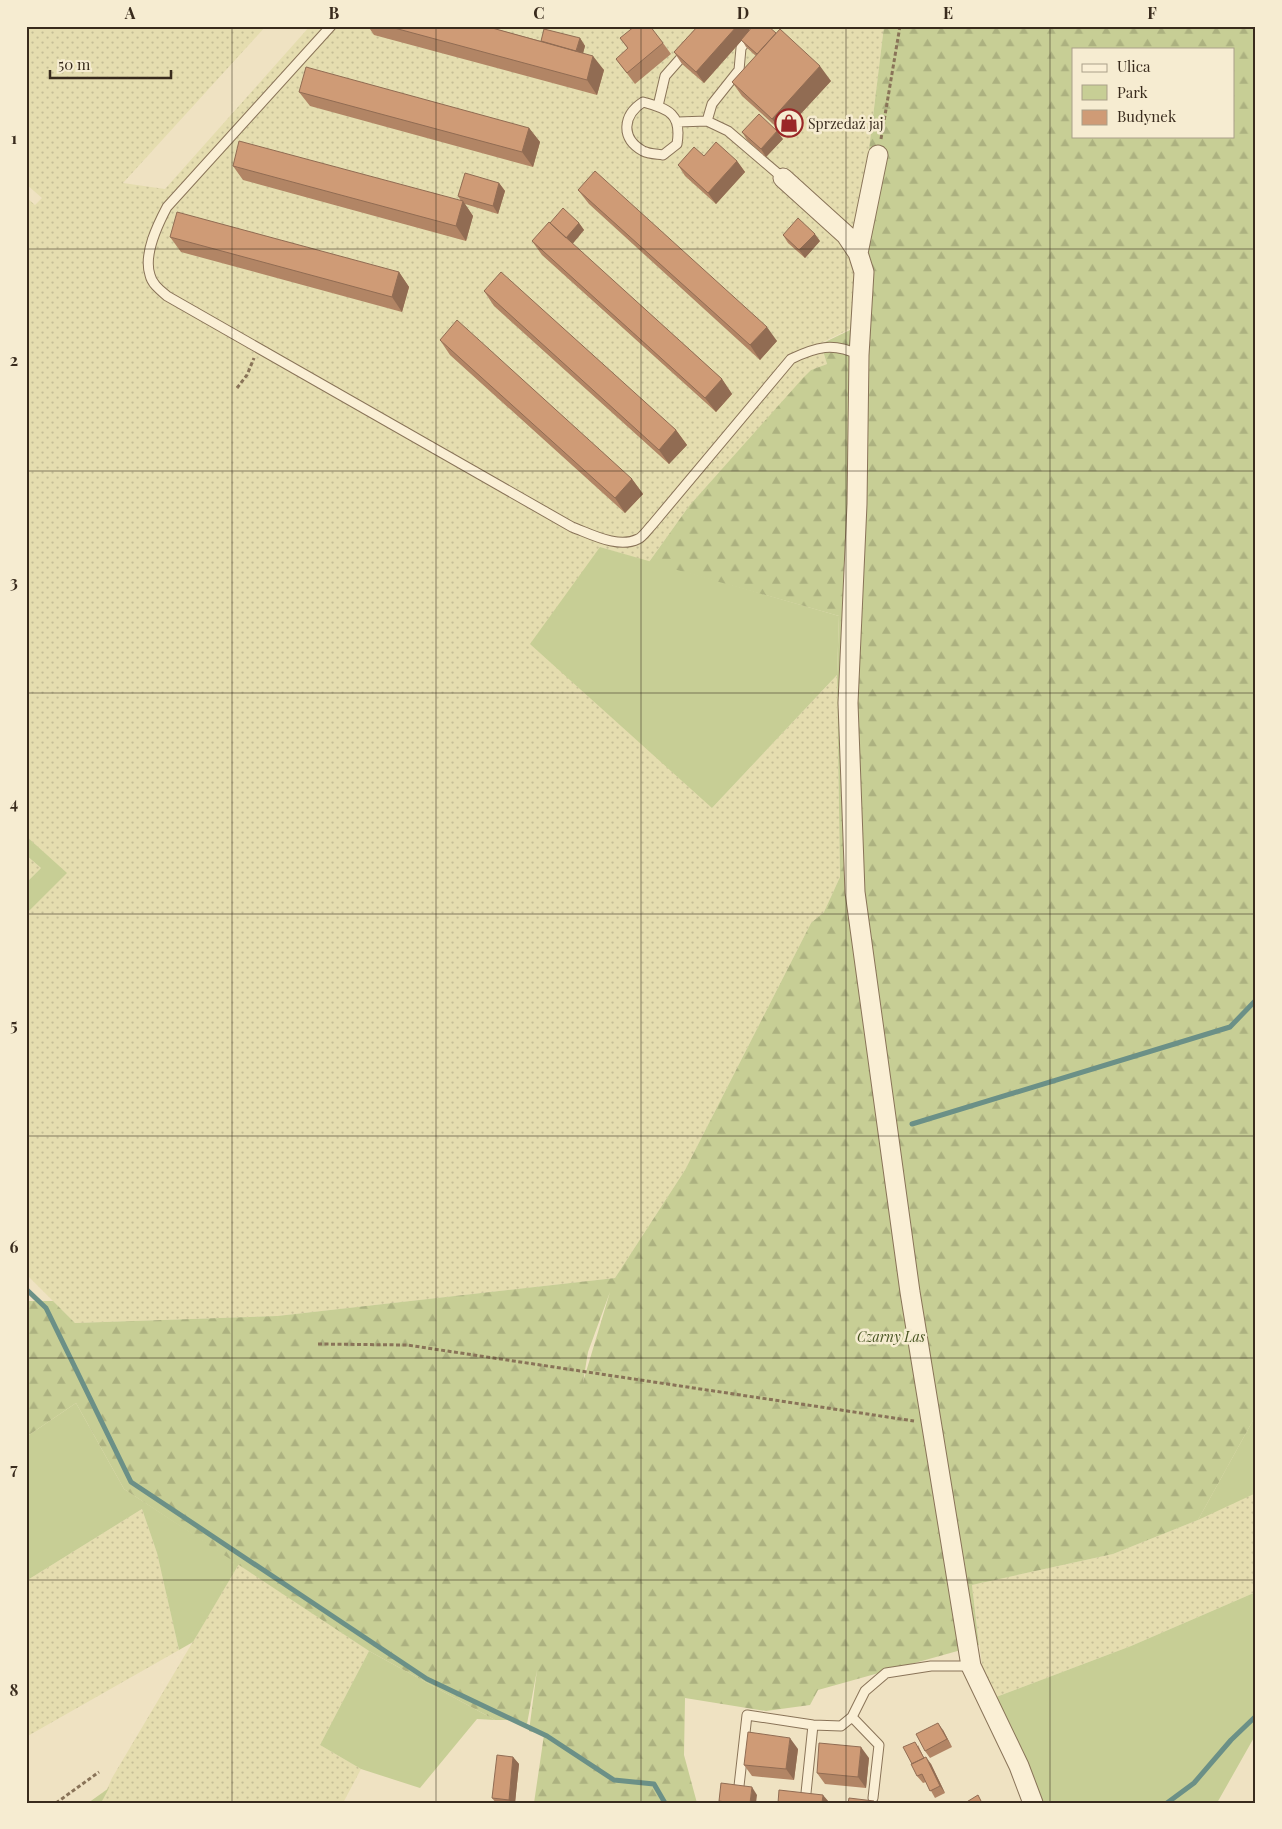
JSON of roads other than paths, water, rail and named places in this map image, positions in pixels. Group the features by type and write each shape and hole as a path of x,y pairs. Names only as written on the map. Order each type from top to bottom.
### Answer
{"street":[{"path":"858,253 878,155"},
{"path":"783,178 846,235 858,253 864,272 865,288 859,355 857,504 848,703 855,892 910,1292 971,1666 1019,1766 1033,1803"}],"lane":[{"path":"331,26 167,207 154,232 149,274 156,286 167,296 572,527 600,538 623,542 639,539 652,525 791,359 811,350 829,347 845,348 859,355"},
{"path":"707,122 712,104 739,70 741,48 757,26"},
{"path":"658,106 665,76 696,40"},
{"path":"643,102 658,106 666,108 678,122 680,130 677,144 663,155 645,152 634,144 626,129 628,116 643,102"},
{"path":"678,122 707,122 728,131 783,178"},
{"path":"739,1786 748,1715 814,1725 840,1726 852,1717 865,1691 886,1673 931,1666 971,1666"},
{"path":"852,1717 880,1745 873,1798"},
{"path":"806,1793 814,1725"}],"waterway":[{"path":"912,1124 1230,1027 1256,1000"},
{"path":"26,1289 46,1308 131,1482 427,1679 547,1736 614,1780 654,1784 665,1803"},
{"path":"1167,1803 1194,1783 1231,1740 1256,1716"}],"place":[{"name":"Sprzedaż jaj","path":"789,123"}],"park label":[{"name":"Czarny Las","path":"891,1336"}]}
